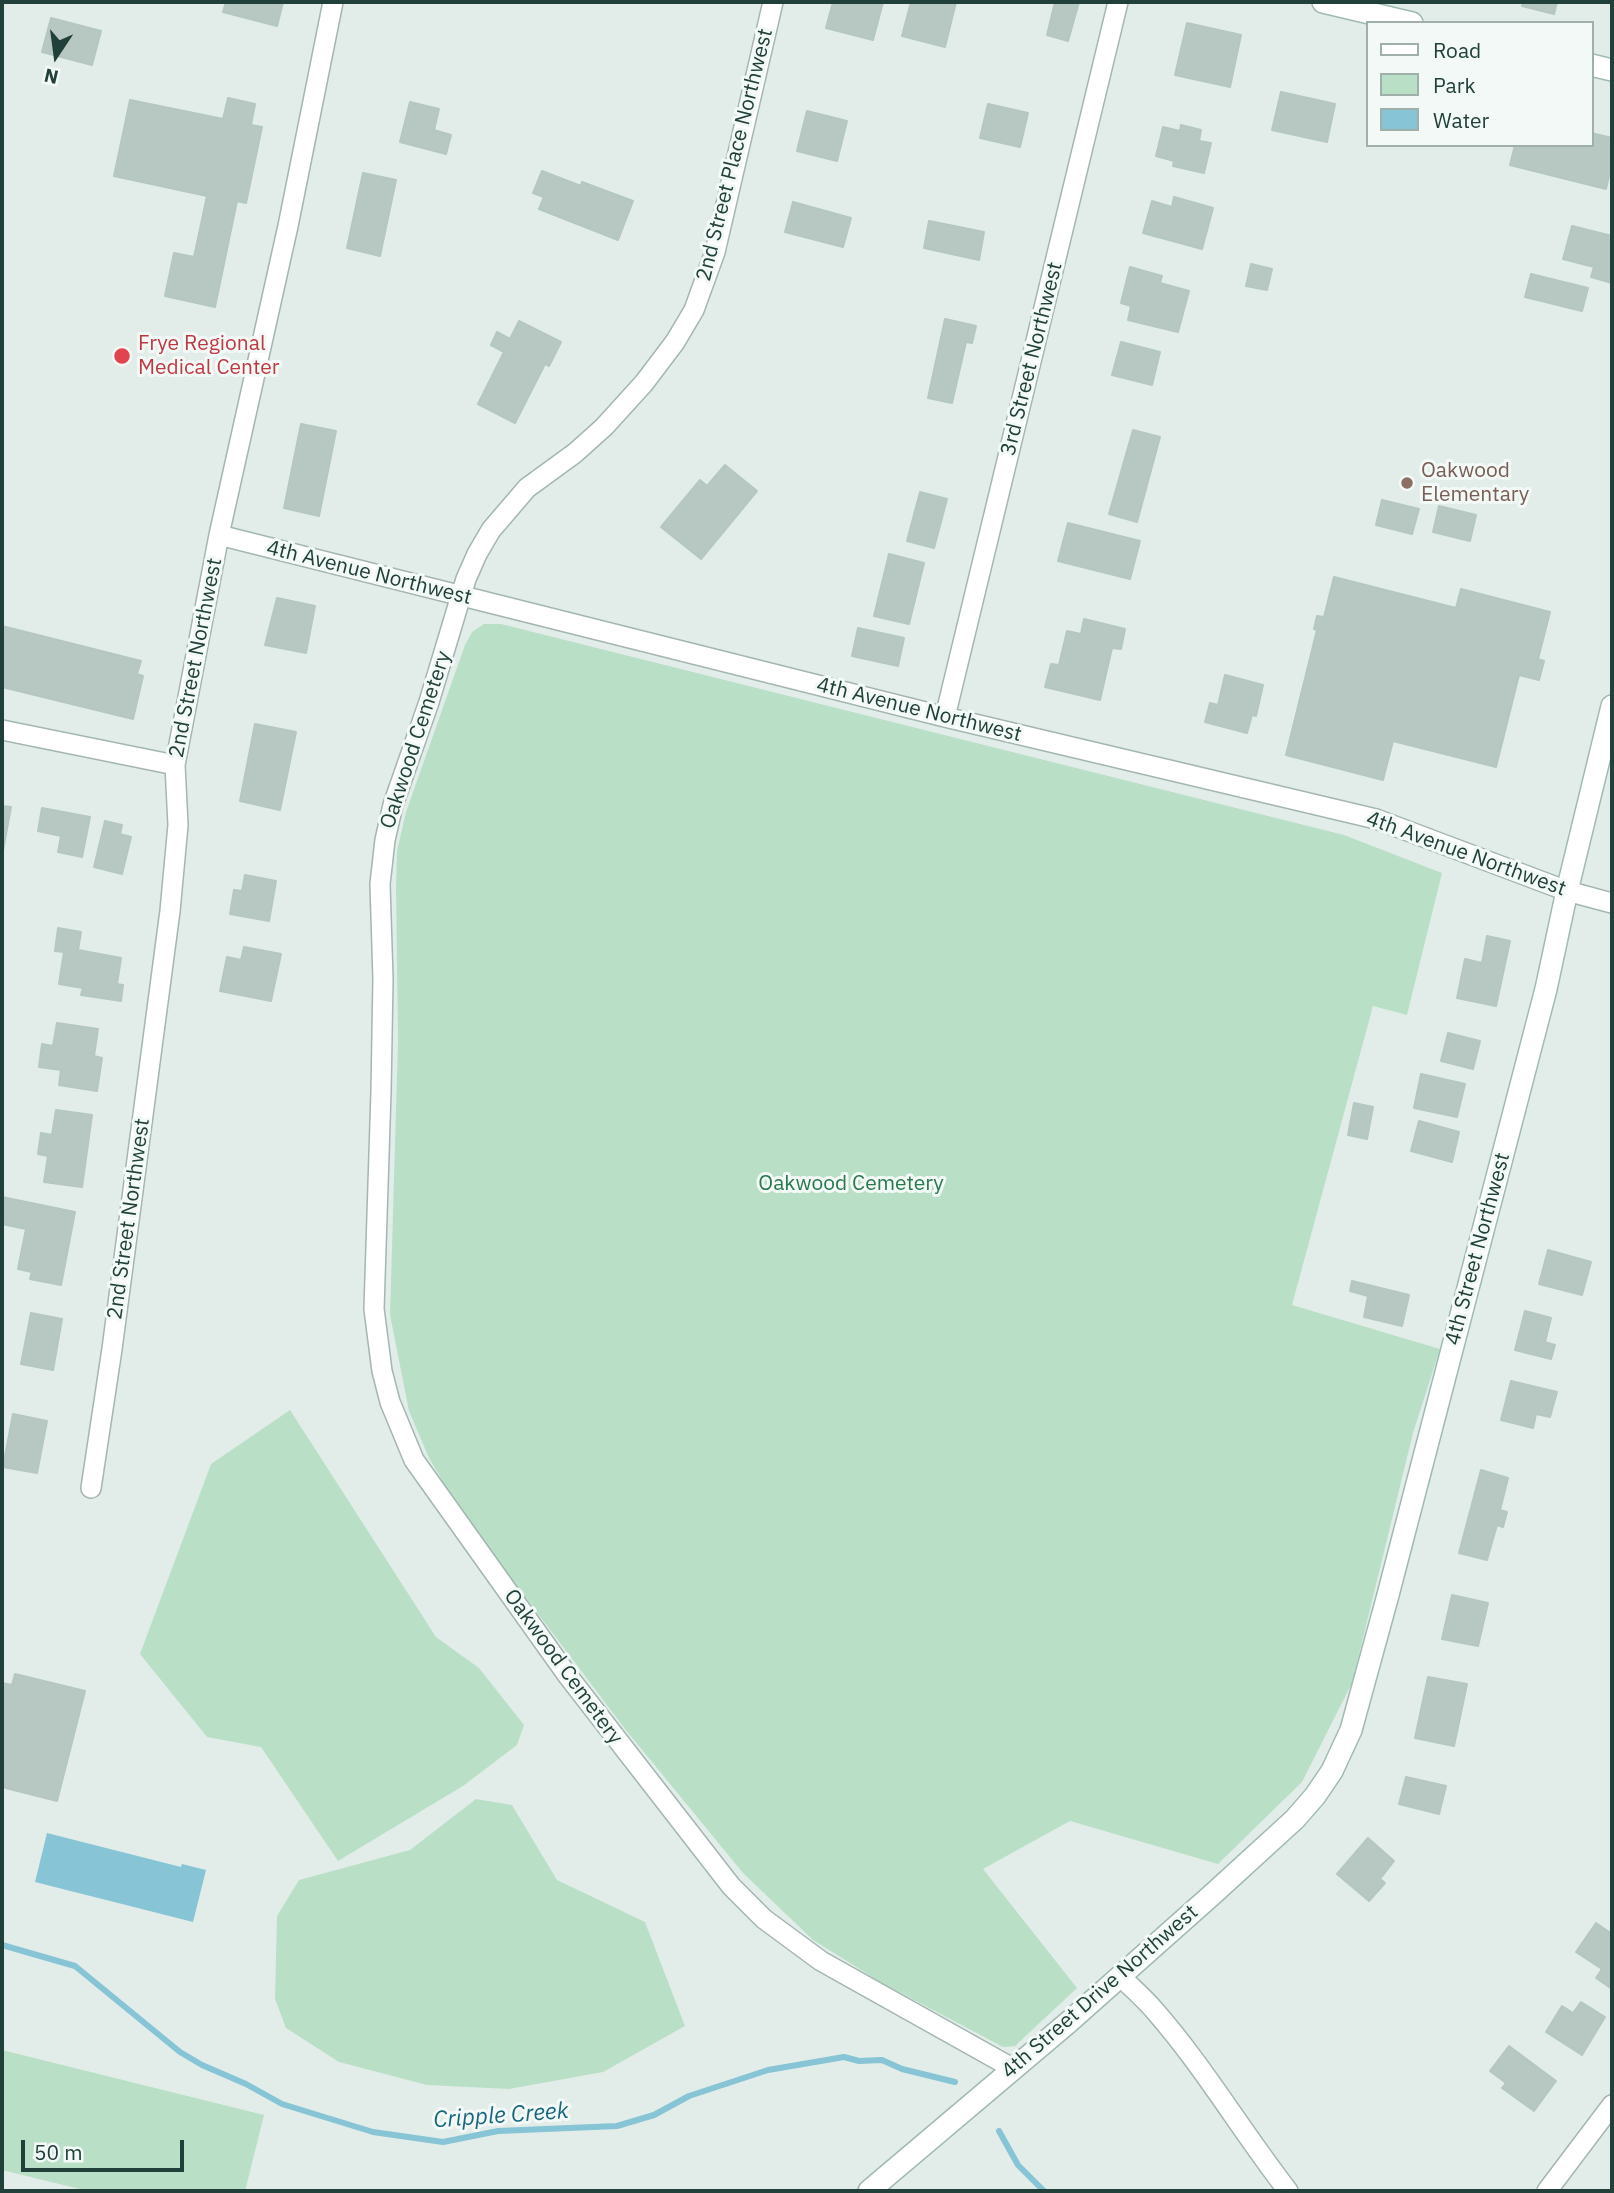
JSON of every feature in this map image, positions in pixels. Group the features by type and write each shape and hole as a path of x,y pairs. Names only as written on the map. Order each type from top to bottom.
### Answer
{"main road":[{"path":"1323,2 1404,21"},
{"path":"1593,65 1612,70"},
{"name":"4th Street Northwest","path":"1323,1784 1351,1730 1381,1619 1546,989 1612,705"},
{"name":"4th Street Drive Northwest","path":"869,2191 1120,1976 1295,1819 1323,1784"}],"street":[{"name":"2nd Street Northwest","path":"91,1488 170,911 178,825 175,765 219,535 288,226 333,2"},
{"name":"2nd Street Place Northwest","path":"462,596 477,554 500,519 527,488 575,453 604,427 644,383 675,342 694,310 715,252 773,2"},
{"name":"3rd Street Northwest","path":"945,717 1118,2"},
{"name":"4th Avenue Northwest","path":"219,535 945,717 1376,819 1567,891 1612,903"},
{"name":"Oakwood Cemetery","path":"462,596 393,806 384,840 380,884 381,1092 374,1309 382,1371 390,1402 414,1460 505,1590 632,1761 730,1886 765,1919 802,1948 1014,2069"},
{"path":"2,730 175,765"},
{"path":"1120,1976 1154,2010 1194,2060 1287,2191"},
{"path":"1547,2191 1612,2105"}],"green space":[{"name":"Oakwood Cemetery","path":"484,624 501,624 1344,835 1442,873 1407,1015 1373,1006 1292,1305 1440,1349 1413,1433 1352,1683 1302,1782 1218,1864 1070,1821 983,1869 1077,1988 1015,2046 1003,2047 882,1983 813,1940 743,1873 625,1729 459,1509 429,1458 409,1411 390,1315 398,1041 397,851 406,812 465,645 472,632"},
{"path":"290,1410 436,1637 479,1668 524,1725 517,1745 463,1786 338,1861 261,1747 207,1737 140,1654 211,1464"},
{"path":"476,1799 512,1805 557,1880 645,1922 685,2026 603,2072 509,2089 427,2085 339,2062 286,2028 275,1999 277,1916 299,1880 410,1850"},
{"path":"2,2050 264,2115 245,2191 88,2191 2,2170"}],"water":[{"path":"47,1833 181,1867 182,1864 206,1870 193,1922 35,1882"}],"building":[{"path":"226,2 283,2 277,26 223,12"},
{"path":"833,2 883,2 873,40 826,28"},
{"path":"911,2 956,2 945,47 902,36"},
{"path":"1055,2 1079,2 1068,41 1047,35"},
{"path":"1523,2 1557,2 1554,14 1522,6"},
{"path":"51,18 101,31 92,65 42,52"},
{"path":"1187,23 1241,35 1230,87 1175,75"},
{"path":"1281,92 1335,104 1327,142 1272,130"},
{"path":"228,98 255,104 251,125 262,127 246,203 237,201 215,307 165,296 174,253 194,257 207,196 114,176 130,100 223,119"},
{"path":"410,102 439,109 434,130 451,135 446,154 400,142"},
{"path":"988,104 1028,113 1020,147 980,138"},
{"path":"807,111 847,121 837,161 797,151"},
{"path":"1181,125 1201,130 1199,141 1211,143 1204,173 1173,166 1174,161 1156,156 1163,127 1180,131"},
{"path":"1593,133 1612,138 1612,163 1606,189 1510,165 1514,147 1593,147"},
{"path":"542,171 633,201 618,240 539,209 544,197 533,193"},
{"path":"363,173 396,180 380,256 347,248"},
{"path":"1174,197 1213,208 1202,249 1143,233 1152,201 1172,207"},
{"path":"793,202 851,218 843,247 785,232"},
{"path":"929,221 984,232 979,260 924,248"},
{"path":"1572,226 1612,236 1612,283 1591,277 1594,267 1563,259"},
{"path":"1251,264 1272,269 1267,290 1246,286"},
{"path":"1130,267 1162,276 1160,283 1189,291 1178,332 1128,320 1131,306 1121,303"},
{"path":"1531,274 1588,288 1582,311 1525,297"},
{"path":"945,319 976,326 972,343 966,342 952,403 928,398"},
{"path":"519,321 561,342 549,366 545,364 515,423 478,404 504,352 491,345 497,332 510,339"},
{"path":"1121,342 1160,352 1152,385 1112,375"},
{"path":"301,424 336,431 319,516 284,508"},
{"path":"1133,430 1160,437 1137,522 1109,514"},
{"path":"725,465 757,491 701,559 661,527 700,480 707,486"},
{"path":"920,492 947,499 934,548 907,541"},
{"path":"1382,500 1419,509 1412,534 1376,525"},
{"path":"1439,506 1476,515 1470,541 1433,532"},
{"path":"1068,523 1140,541 1130,579 1058,561"},
{"path":"889,554 924,563 909,624 874,616"},
{"path":"1334,577 1456,608 1461,589 1550,612 1538,659 1544,661 1539,680 1519,675 1496,767 1393,741 1383,780 1286,755 1317,630 1314,629 1317,616 1324,617"},
{"path":"277,598 315,606 306,653 265,645"},
{"path":"1084,619 1125,629 1121,649 1112,648 1100,700 1045,687 1051,664 1059,665 1067,631 1081,634"},
{"path":"2,626 141,661 137,674 143,676 133,719 2,687"},
{"path":"858,628 904,638 898,666 852,656"},
{"path":"1225,675 1263,685 1256,716 1252,715 1247,733 1205,722 1210,703 1218,705"},
{"path":"255,724 296,732 280,810 240,801"},
{"path":"2,806 11,807 2,856"},
{"path":"42,808 90,817 82,857 58,852 61,836 38,831"},
{"path":"105,821 122,825 120,834 131,837 122,874 94,867"},
{"path":"245,875 276,881 269,921 230,914 234,890 242,891"},
{"path":"58,928 81,932 78,950 121,958 117,984 123,985 121,1001 81,995 83,988 59,984 64,952 55,951"},
{"path":"1487,936 1510,941 1496,1006 1457,998 1465,959 1482,963"},
{"path":"244,947 281,954 271,1001 220,991 227,957 241,960"},
{"path":"57,1023 98,1029 94,1056 102,1058 97,1091 59,1085 61,1070 39,1067 42,1044 53,1046"},
{"path":"1448,1033 1480,1041 1473,1069 1441,1061"},
{"path":"1421,1074 1465,1084 1457,1117 1414,1108"},
{"path":"1354,1103 1373,1107 1367,1139 1348,1135"},
{"path":"56,1110 92,1115 82,1187 44,1182 48,1156 38,1154 41,1133 52,1135"},
{"path":"1419,1121 1459,1132 1452,1162 1411,1151"},
{"path":"2,1197 75,1212 61,1285 30,1279 32,1272 18,1269 26,1229 2,1224"},
{"path":"1548,1250 1591,1262 1582,1295 1539,1284"},
{"path":"1352,1281 1409,1295 1402,1326 1364,1317 1368,1296 1350,1291"},
{"path":"1525,1311 1551,1318 1545,1342 1555,1345 1551,1359 1515,1350"},
{"path":"31,1313 62,1319 53,1370 21,1364"},
{"path":"1511,1381 1557,1392 1550,1417 1536,1414 1533,1428 1501,1420"},
{"path":"13,1414 47,1421 37,1473 3,1467"},
{"path":"1481,1470 1508,1478 1500,1510 1507,1512 1503,1527 1497,1525 1487,1560 1459,1553"},
{"path":"1452,1595 1488,1603 1478,1646 1442,1639"},
{"path":"15,1674 85,1691 57,1801 2,1787 2,1683 12,1685"},
{"path":"1428,1677 1467,1684 1454,1746 1415,1738"},
{"path":"1406,1777 1446,1786 1439,1814 1399,1804"},
{"path":"1368,1838 1394,1861 1380,1879 1385,1883 1369,1901 1337,1874"},
{"path":"1596,1923 1612,1934 1612,1989 1596,1978 1602,1969 1576,1952"},
{"path":"1581,2002 1605,2017 1582,2055 1546,2032 1562,2006 1573,2013"},
{"path":"1509,2046 1556,2081 1534,2111 1502,2088 1506,2083 1490,2071"}],"waterway":[{"name":"Cripple Creek","path":"2,1945 75,1966 180,2052 202,2065 246,2084 282,2104 373,2132 443,2142 498,2131 617,2126 654,2115 689,2096 768,2070 844,2057 859,2061 882,2060 902,2069 955,2082"},
{"name":"Cripple Creek","path":"999,2131 1018,2165 1044,2191"}],"place":[{"name":"Frye Regional Medical Center","path":"122,356"},
{"name":"Oakwood Elementary","path":"1407,483"}]}
